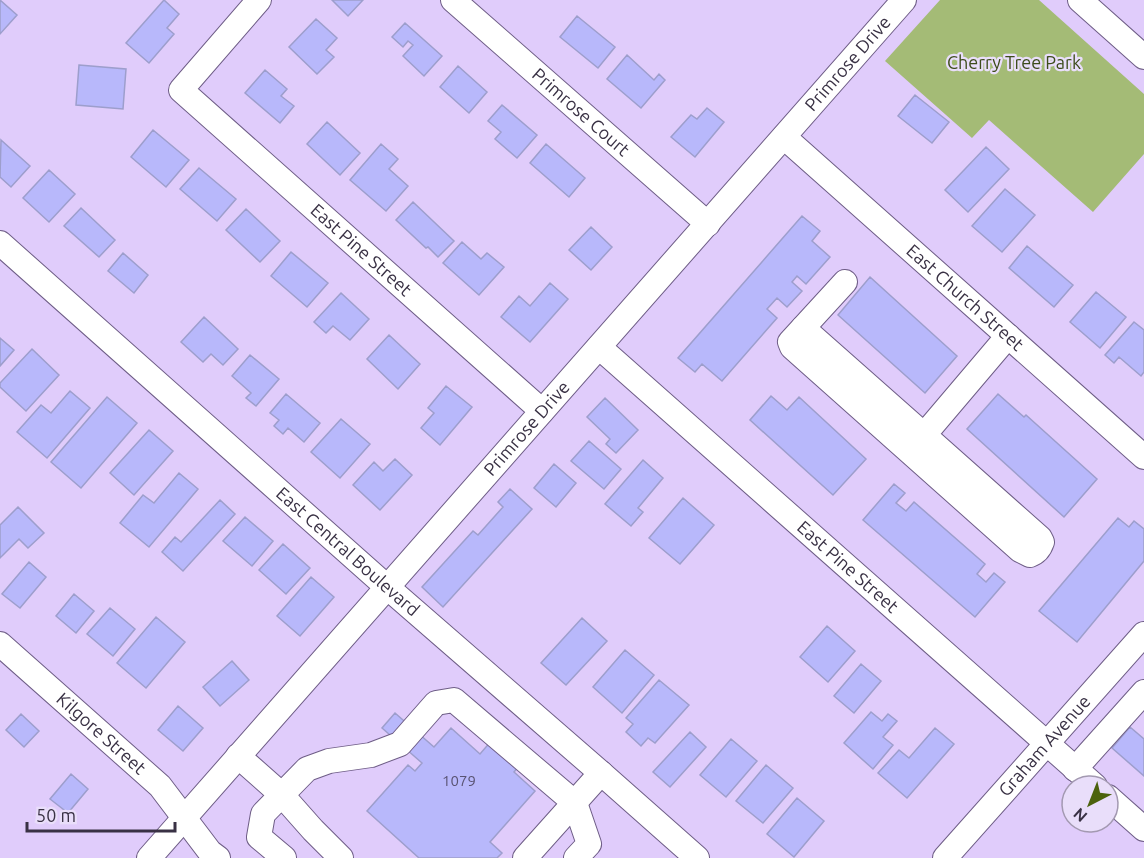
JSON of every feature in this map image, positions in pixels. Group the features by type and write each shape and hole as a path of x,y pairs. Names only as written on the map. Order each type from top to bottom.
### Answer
{"street":[{"name":"East Pine Street","path":"259,0 181,90 542,411"},
{"name":"Primrose Court","path":"453,0 708,224"},
{"name":"Primrose Drive","path":"149,858 904,0"},
{"path":"1080,0 1144,57"},
{"name":"East Church Street","path":"784,137 1144,457"},
{"name":"East Central Boulevard","path":"0,243 387,587 697,858"},
{"path":"845,282 803,328 1020,550 1030,555 1041,547 1040,538 916,443"},
{"path":"916,443 1008,336"},
{"name":"East Pine Street","path":"599,347 1081,774"},
{"name":"Graham Avenue","path":"945,858 1144,634"},
{"name":"Kilgore Street","path":"0,644 160,786 210,852 218,858"},
{"path":"1075,769 1144,692"},
{"path":"284,858 259,837 263,814 307,769 329,761 371,755 400,744 436,702 454,700 575,802 589,844 576,858"},
{"path":"238,756 282,795 312,830 341,858"},
{"path":"525,858 601,773"},
{"path":"1120,808 1144,829"}],"green space":[{"name":"Cherry Tree Park","path":"940,0 1039,0 1144,94 1144,154 1093,212 989,120 972,138 885,61"}],"building":[{"path":"0,0 17,15 0,34"},
{"path":"164,0 179,14 167,28 174,34 149,63 126,43"},
{"path":"332,0 363,0 348,16"},
{"path":"577,16 615,47 598,68 560,37"},
{"path":"316,19 337,38 326,50 334,57 317,74 289,47"},
{"path":"405,23 442,56 424,76 403,56 413,45 408,41 403,47 392,37"},
{"path":"627,55 654,80 659,74 665,80 641,108 607,79"},
{"path":"79,65 126,69 123,109 76,105"},
{"path":"458,66 487,92 469,113 440,87"},
{"path":"265,70 287,89 281,96 294,106 280,123 245,93"},
{"path":"915,95 949,122 932,143 898,116"},
{"path":"502,105 537,135 517,158 495,139 501,132 488,121"},
{"path":"707,108 724,122 695,157 671,137 691,115 697,119"},
{"path":"327,122 360,153 340,175 307,144"},
{"path":"153,130 189,160 166,187 131,157"},
{"path":"1,140 30,166 11,187 0,177"},
{"path":"381,144 398,159 389,169 408,186 386,211 350,180"},
{"path":"546,144 585,178 569,197 530,163"},
{"path":"986,147 1009,169 968,212 945,190"},
{"path":"199,168 236,199 217,221 180,189"},
{"path":"49,170 75,194 49,222 23,198"},
{"path":"1005,189 1035,215 1002,252 972,226"},
{"path":"413,202 454,241 438,257 396,220"},
{"path":"81,208 115,240 99,257 64,226"},
{"path":"246,209 280,241 260,262 226,230"},
{"path":"802,216 820,231 812,241 830,257 806,284 797,276 792,282 802,291 787,307 777,298 767,309 777,318 722,381 702,364 695,372 678,358"},
{"path":"591,227 612,247 591,270 569,250"},
{"path":"462,242 481,259 487,253 504,267 479,295 443,263"},
{"path":"1027,246 1073,285 1054,307 1009,268"},
{"path":"291,252 328,283 307,307 271,276"},
{"path":"123,253 148,275 134,293 108,271"},
{"path":"870,277 957,356 925,393 838,315"},
{"path":"550,283 568,299 530,342 501,317 519,296 530,306"},
{"path":"1096,292 1126,317 1100,348 1070,322"},
{"path":"341,293 369,319 350,340 333,326 326,333 314,322"},
{"path":"204,317 238,349 223,365 211,354 203,362 181,342"},
{"path":"1134,322 1144,330 1144,372 1141,376 1119,357 1114,363 1105,355"},
{"path":"389,335 420,364 398,389 367,359"},
{"path":"0,338 14,350 0,366"},
{"path":"32,349 59,375 26,411 0,387 0,383"},
{"path":"250,355 279,379 256,406 246,398 251,393 232,376"},
{"path":"446,386 472,407 440,445 421,428 434,413 428,408"},
{"path":"70,391 90,408 47,458 17,432 41,405 51,413"},
{"path":"286,394 320,423 304,442 288,428 283,434 274,426 279,420 270,413"},
{"path":"998,394 1024,417 1026,415 1097,479 1064,517 967,429"},
{"path":"771,396 787,410 799,397 866,459 833,495 750,420"},
{"path":"107,397 137,423 81,488 51,462"},
{"path":"605,398 638,430 616,453 606,444 610,439 587,417"},
{"path":"341,419 370,444 340,478 311,452"},
{"path":"149,430 173,451 134,495 110,473"},
{"path":"589,441 621,469 604,489 571,461"},
{"path":"395,459 412,475 380,510 353,485 374,462 383,471"},
{"path":"643,460 663,478 638,508 643,512 631,526 605,504"},
{"path":"554,464 576,483 556,507 534,488"},
{"path":"179,473 198,489 149,547 120,523 143,495 154,503"},
{"path":"894,484 905,493 896,503 906,511 914,502 985,564 977,574 986,582 994,573 1005,582 975,617 863,520"},
{"path":"510,489 532,509 443,607 422,587 473,531 478,535 503,507 498,502"},
{"path":"683,498 714,525 680,564 649,538"},
{"path":"220,500 235,514 183,571 162,552 175,537 181,542"},
{"path":"18,507 44,533 28,548 19,539 0,558 0,525"},
{"path":"245,517 273,541 252,566 223,541"},
{"path":"1118,518 1129,527 1134,521 1144,529 1144,561 1077,642 1039,611"},
{"path":"283,544 310,568 286,594 259,570"},
{"path":"29,562 46,577 20,608 2,594"},
{"path":"311,577 334,597 300,636 277,616"},
{"path":"74,594 94,611 76,633 56,616"},
{"path":"110,608 135,629 113,656 87,634"},
{"path":"156,617 185,642 146,688 117,663"},
{"path":"582,618 607,641 566,685 541,663"},
{"path":"827,626 855,651 828,682 800,657"},
{"path":"625,650 654,675 622,713 593,687"},
{"path":"232,661 249,680 220,706 203,687"},
{"path":"861,664 881,681 854,713 834,696"},
{"path":"659,680 689,705 655,743 648,738 641,746 626,732 633,724 626,718"},
{"path":"178,706 203,728 183,751 158,730"},
{"path":"871,712 882,721 888,714 897,721 883,737 893,745 873,769 844,743"},
{"path":"395,713 434,747 451,728 480,754 492,740 520,765 514,772 535,791 490,842 502,853 497,858 419,858 367,811 408,765 415,771 422,763 382,728"},
{"path":"21,714 39,731 24,747 6,730"},
{"path":"1130,727 1144,739 1144,776 1112,748"},
{"path":"935,728 954,744 907,798 878,773 899,750 909,758"},
{"path":"690,732 706,747 670,787 653,772"},
{"path":"731,739 757,761 726,797 700,775"},
{"path":"766,765 793,788 763,823 736,801"},
{"path":"71,774 88,789 68,813 50,799"},
{"path":"797,798 824,821 794,857 767,834"}]}
